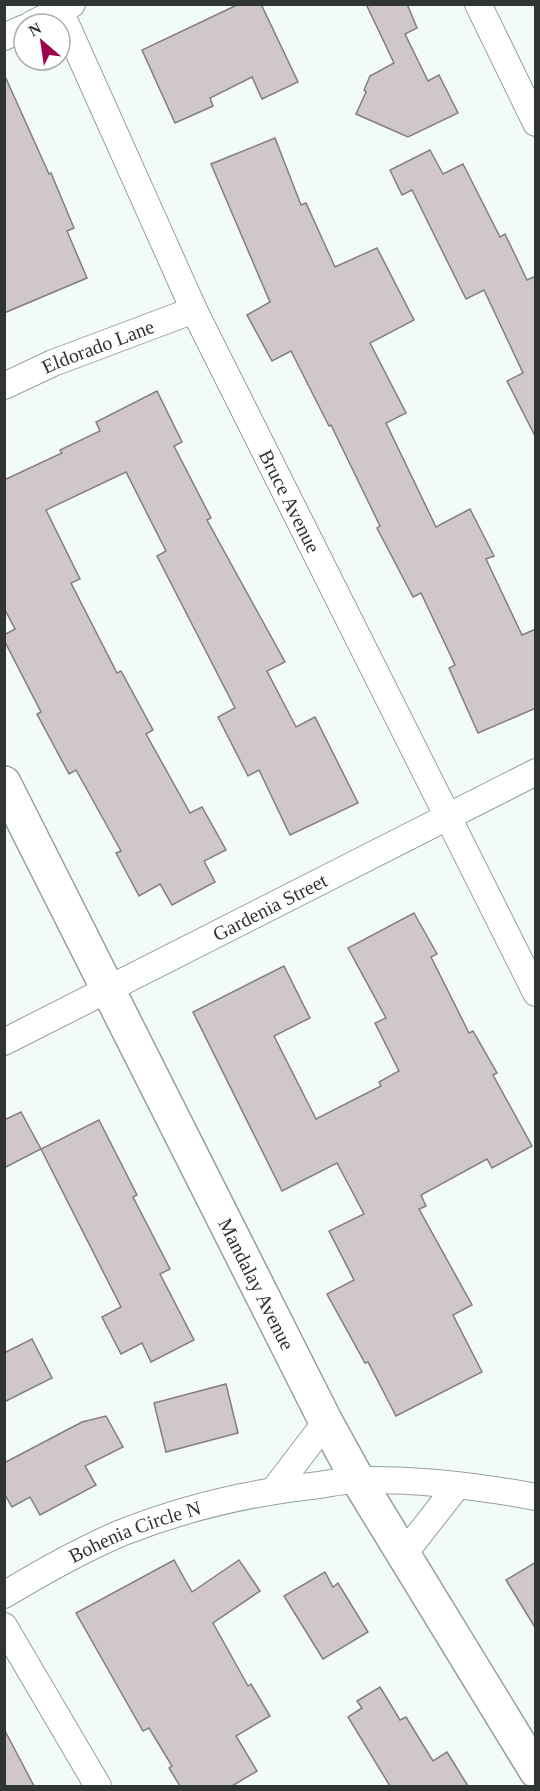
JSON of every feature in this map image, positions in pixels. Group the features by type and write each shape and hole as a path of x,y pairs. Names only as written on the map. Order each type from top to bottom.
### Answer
{"street":[{"path":"478,4 536,123"},
{"name":"Bruce Avenue","path":"63,7 194,310 536,993"},
{"name":"Eldorado Lane","path":"4,386 53,363 194,310"},
{"name":"Gardenia Street","path":"4,1042 536,772"},
{"name":"Mandalay Avenue","path":"4,783 326,1422 403,1555 536,1771"},
{"path":"274,1490 326,1422"},
{"path":"358,1480 413,1481 536,1497"},
{"name":"Bohenia Circle N","path":"4,1594 121,1533 196,1508 274,1490 358,1480"},
{"path":"403,1555 457,1486"},
{"path":"4,1626 98,1786"}],"building":[{"path":"239,4 261,4 298,82 262,99 252,77 210,98 213,106 175,123 142,50"},
{"path":"366,4 407,4 417,28 405,34 428,81 439,75 458,113 408,137 356,114 370,76 394,63"},
{"path":"4,74 49,174 51,173 74,228 67,231 87,278 4,313"},
{"path":"275,138 301,205 306,203 335,267 377,248 414,320 370,343 406,413 386,423 436,527 470,509 494,556 486,559 522,635 536,629 536,708 478,733 449,668 455,665 421,593 413,597 377,528 380,526 331,425 329,426 291,351 272,361 247,315 270,302 211,164"},
{"path":"430,150 443,174 463,164 500,237 505,234 527,280 536,276 536,438 507,381 523,373 484,290 466,299 412,190 402,195 390,170"},
{"path":"157,391 182,442 174,446 211,518 207,520 285,662 267,671 296,727 315,717 358,803 290,835 259,770 248,776 218,717 235,708 157,556 166,551 126,472 46,510 80,579 71,583 117,673 121,671 153,730 146,734 190,813 202,807 226,850 204,861 215,882 172,905 160,884 139,896 116,853 121,851 76,770 69,774 37,714 41,712 4,640 4,635 15,629 4,608 4,480 62,453 60,450 100,431 96,422"},
{"path":"414,913 437,954 431,957 469,1033 473,1031 497,1073 493,1075 532,1146 492,1168 487,1159 421,1195 426,1206 419,1209 472,1305 453,1315 482,1372 396,1416 368,1362 365,1363 327,1294 354,1280 329,1231 364,1214 337,1163 282,1191 193,1012 284,966 310,1018 274,1036 316,1119 381,1086 379,1082 399,1071 375,1023 386,1018 348,948"},
{"path":"21,1112 41,1149 4,1168 4,1120"},
{"path":"99,1120 137,1195 133,1197 170,1269 160,1274 194,1340 151,1362 142,1343 121,1354 102,1317 121,1307 41,1149"},
{"path":"32,1339 52,1378 4,1402 4,1353"},
{"path":"226,1384 238,1433 166,1452 154,1403"},
{"path":"106,1416 123,1447 85,1466 96,1485 40,1515 30,1497 12,1507 4,1493 4,1463 82,1422"},
{"path":"174,1560 192,1592 239,1560 260,1591 213,1623 248,1686 251,1684 270,1716 236,1736 257,1771 232,1786 180,1786 169,1768 172,1766 149,1728 143,1731 76,1613"},
{"path":"536,1562 536,1629 506,1580"},
{"path":"325,1572 333,1587 338,1583 368,1632 323,1659 284,1596"},
{"path":"380,1687 400,1720 406,1717 433,1761 447,1752 468,1786 390,1786 348,1717 362,1708 357,1701"},
{"path":"4,1729 34,1786 4,1786"}]}
